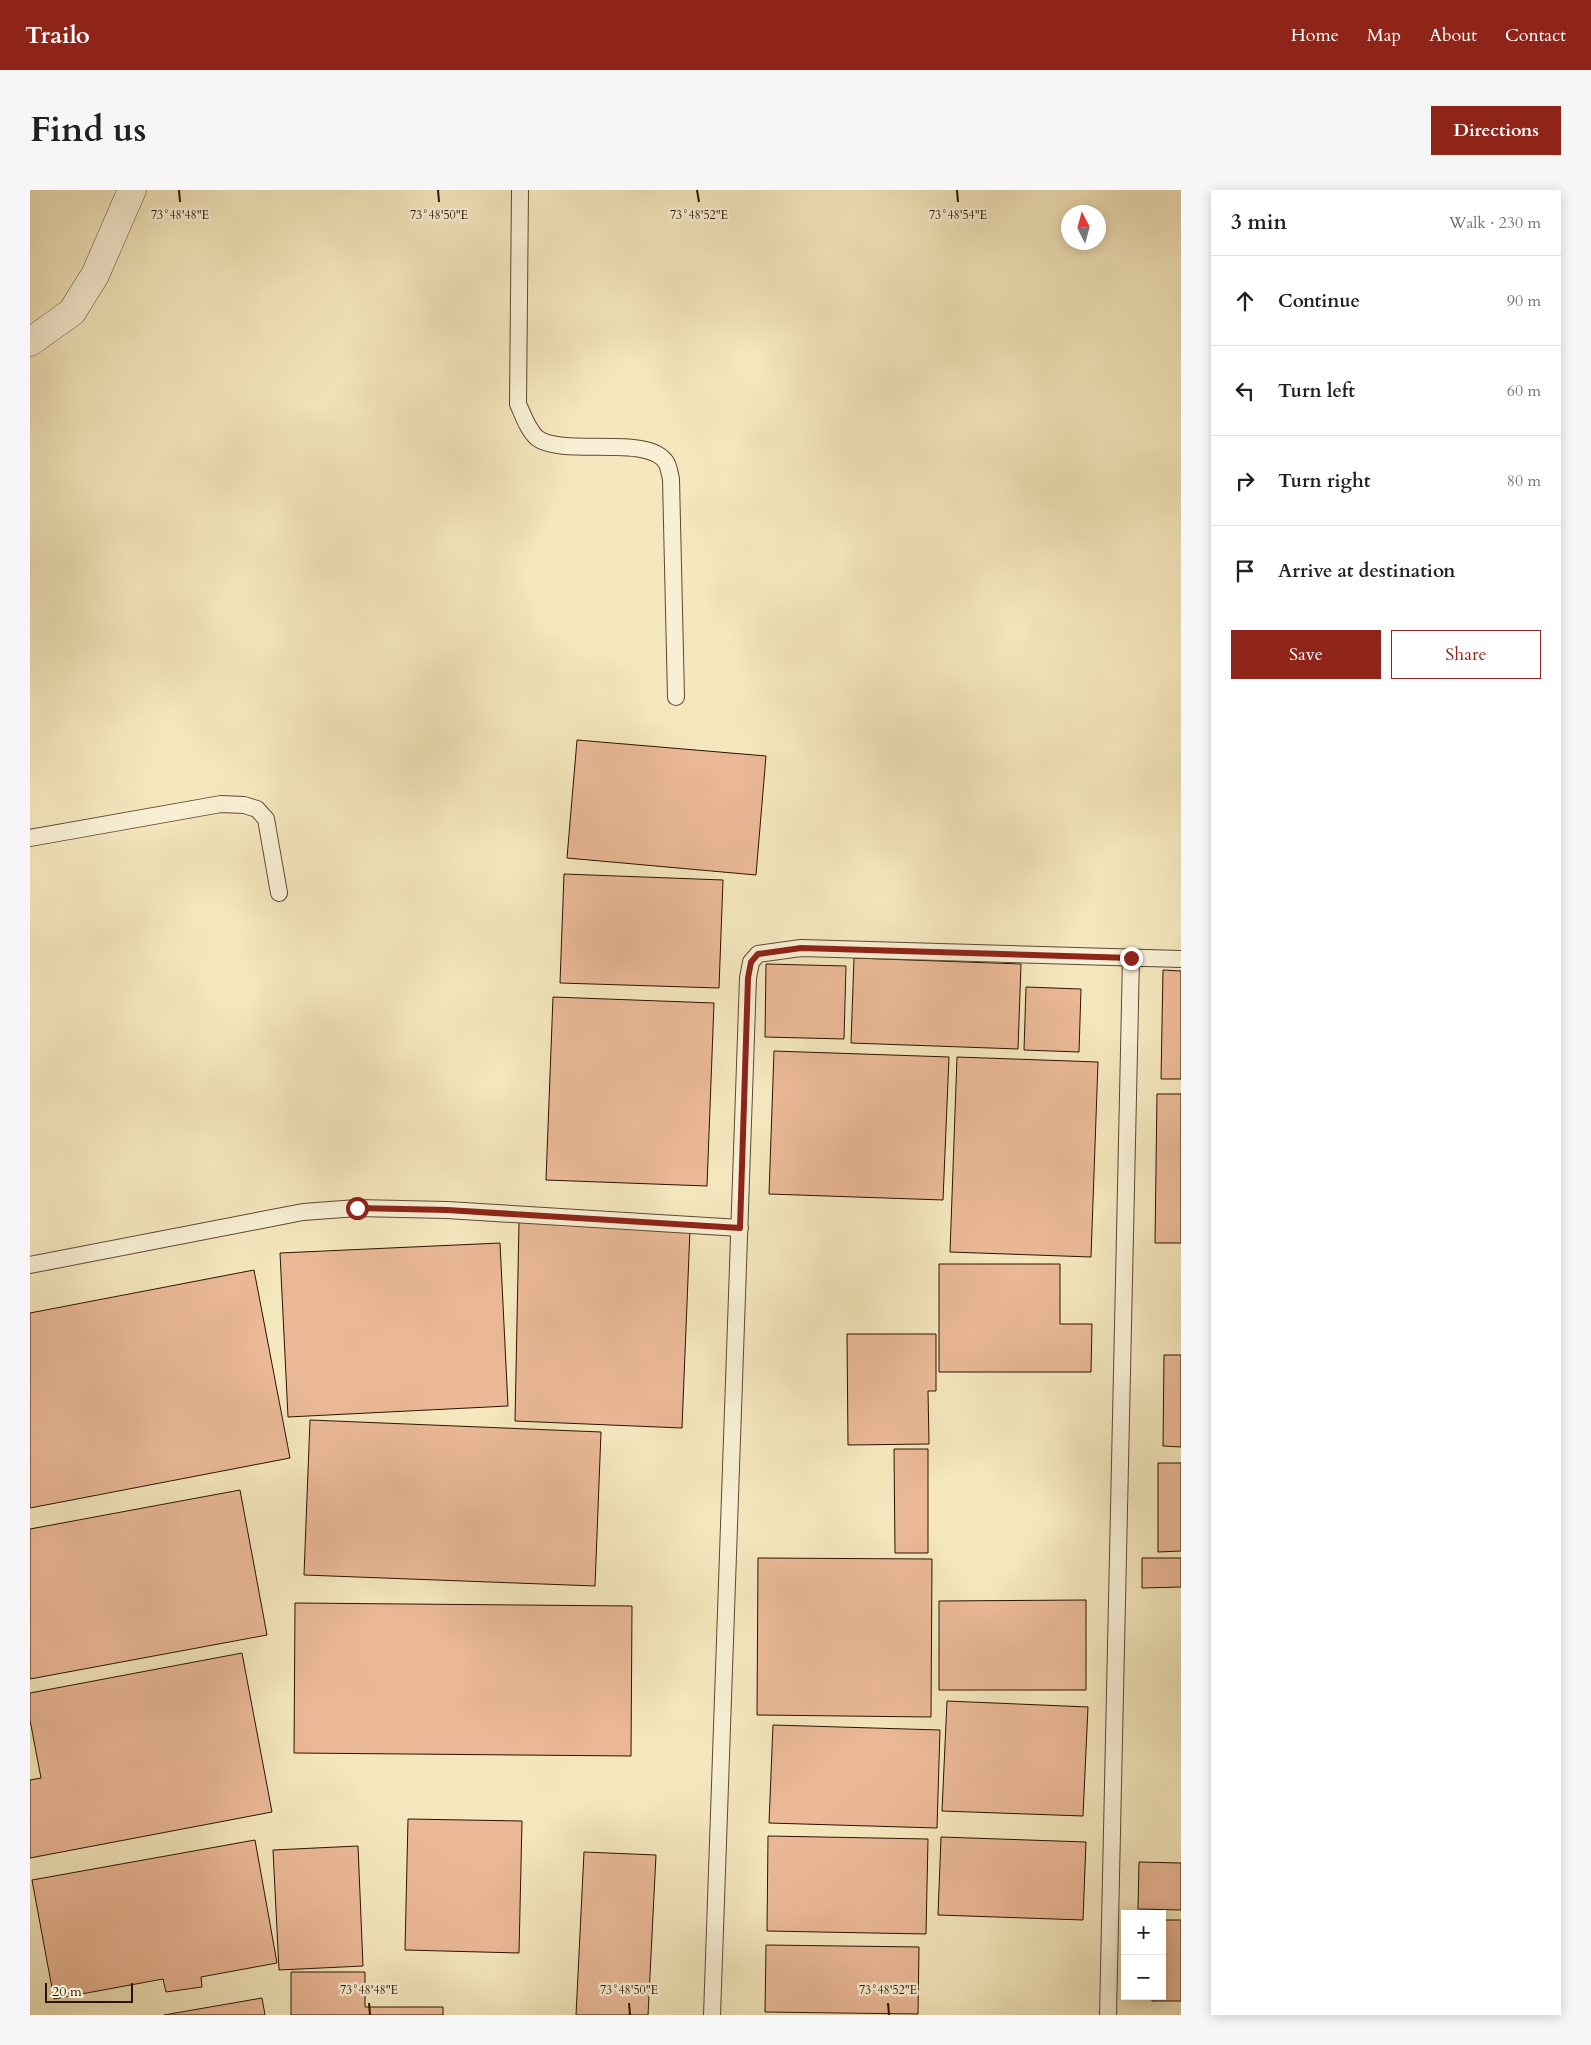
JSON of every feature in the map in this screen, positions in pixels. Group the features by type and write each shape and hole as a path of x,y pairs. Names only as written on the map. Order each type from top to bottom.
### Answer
{"street":[{"path":"30,342 72,312 95,276 132,190"}],"lane":[{"path":"520,190 518,404 525,421 537,437 552,444 639,449 656,454 667,463 671,479 676,697"},
{"path":"30,838 221,804 244,805 257,809 266,819 279,893"},
{"path":"712,2015 748,978 751,962 758,954 801,948 1181,959"},
{"path":"1108,2015 1131,958"},
{"path":"30,1265 303,1212 357,1208 457,1211 740,1228"}],"building":[{"path":"577,740 766,756 756,875 567,858"},
{"path":"564,874 723,880 719,988 560,983"},
{"path":"854,958 1021,964 1018,1049 851,1043"},
{"path":"766,964 846,966 844,1039 765,1037"},
{"path":"1163,970 1181,971 1181,1079 1161,1079"},
{"path":"1026,987 1081,989 1079,1052 1024,1050"},
{"path":"553,997 714,1003 707,1186 546,1180"},
{"path":"774,1051 949,1057 943,1200 769,1194"},
{"path":"957,1057 1098,1062 1091,1257 950,1252"},
{"path":"1157,1094 1181,1094 1181,1243 1155,1243"},
{"path":"519,1222 690,1229 682,1428 515,1421"},
{"path":"500,1243 508,1406 288,1417 280,1253"},
{"path":"939,1264 1060,1264 1060,1324 1092,1324 1091,1372 939,1372"},
{"path":"254,1270 290,1458 30,1508 30,1313"},
{"path":"847,1334 936,1334 936,1391 928,1391 929,1444 848,1445"},
{"path":"1164,1355 1181,1355 1181,1447 1163,1446"},
{"path":"310,1420 601,1432 595,1586 304,1575"},
{"path":"894,1449 928,1449 928,1553 895,1553"},
{"path":"1158,1463 1181,1463 1181,1551 1158,1552"},
{"path":"240,1490 267,1635 30,1679 30,1529"},
{"path":"758,1558 932,1559 931,1717 757,1715"},
{"path":"1142,1558 1181,1558 1181,1587 1142,1588"},
{"path":"1086,1600 1086,1690 939,1690 939,1601"},
{"path":"295,1603 632,1606 631,1756 294,1753"},
{"path":"242,1653 272,1812 30,1858 30,1780 41,1778 30,1720 30,1693"},
{"path":"947,1701 1088,1707 1083,1816 942,1811"},
{"path":"773,1725 940,1730 937,1828 769,1823"},
{"path":"408,1819 522,1821 519,1953 405,1950"},
{"path":"768,1836 928,1839 926,1934 767,1931"},
{"path":"941,1837 1086,1842 1083,1920 938,1915"},
{"path":"255,1840 277,1963 201,1977 202,1987 166,1992 163,1979 54,1999 32,1880"},
{"path":"358,1846 363,1966 279,1970 273,1850"},
{"path":"584,1852 656,1855 648,2015 576,2015"},
{"path":"1139,1862 1181,1863 1181,1910 1138,1909"},
{"path":"1166,1920 1181,1920 1181,2001 1152,2001 1166,2000"},
{"path":"766,1945 919,1947 918,2014 765,2012"},
{"path":"291,1972 365,1972 365,2007 443,2007 443,2015 291,2015"},
{"path":"262,1998 265,2015 164,2015"}],"route":[{"path":"357,1208 447,1210 740,1228 748,978 751,962 758,954 775,950 801,948 1131,958"}]}
